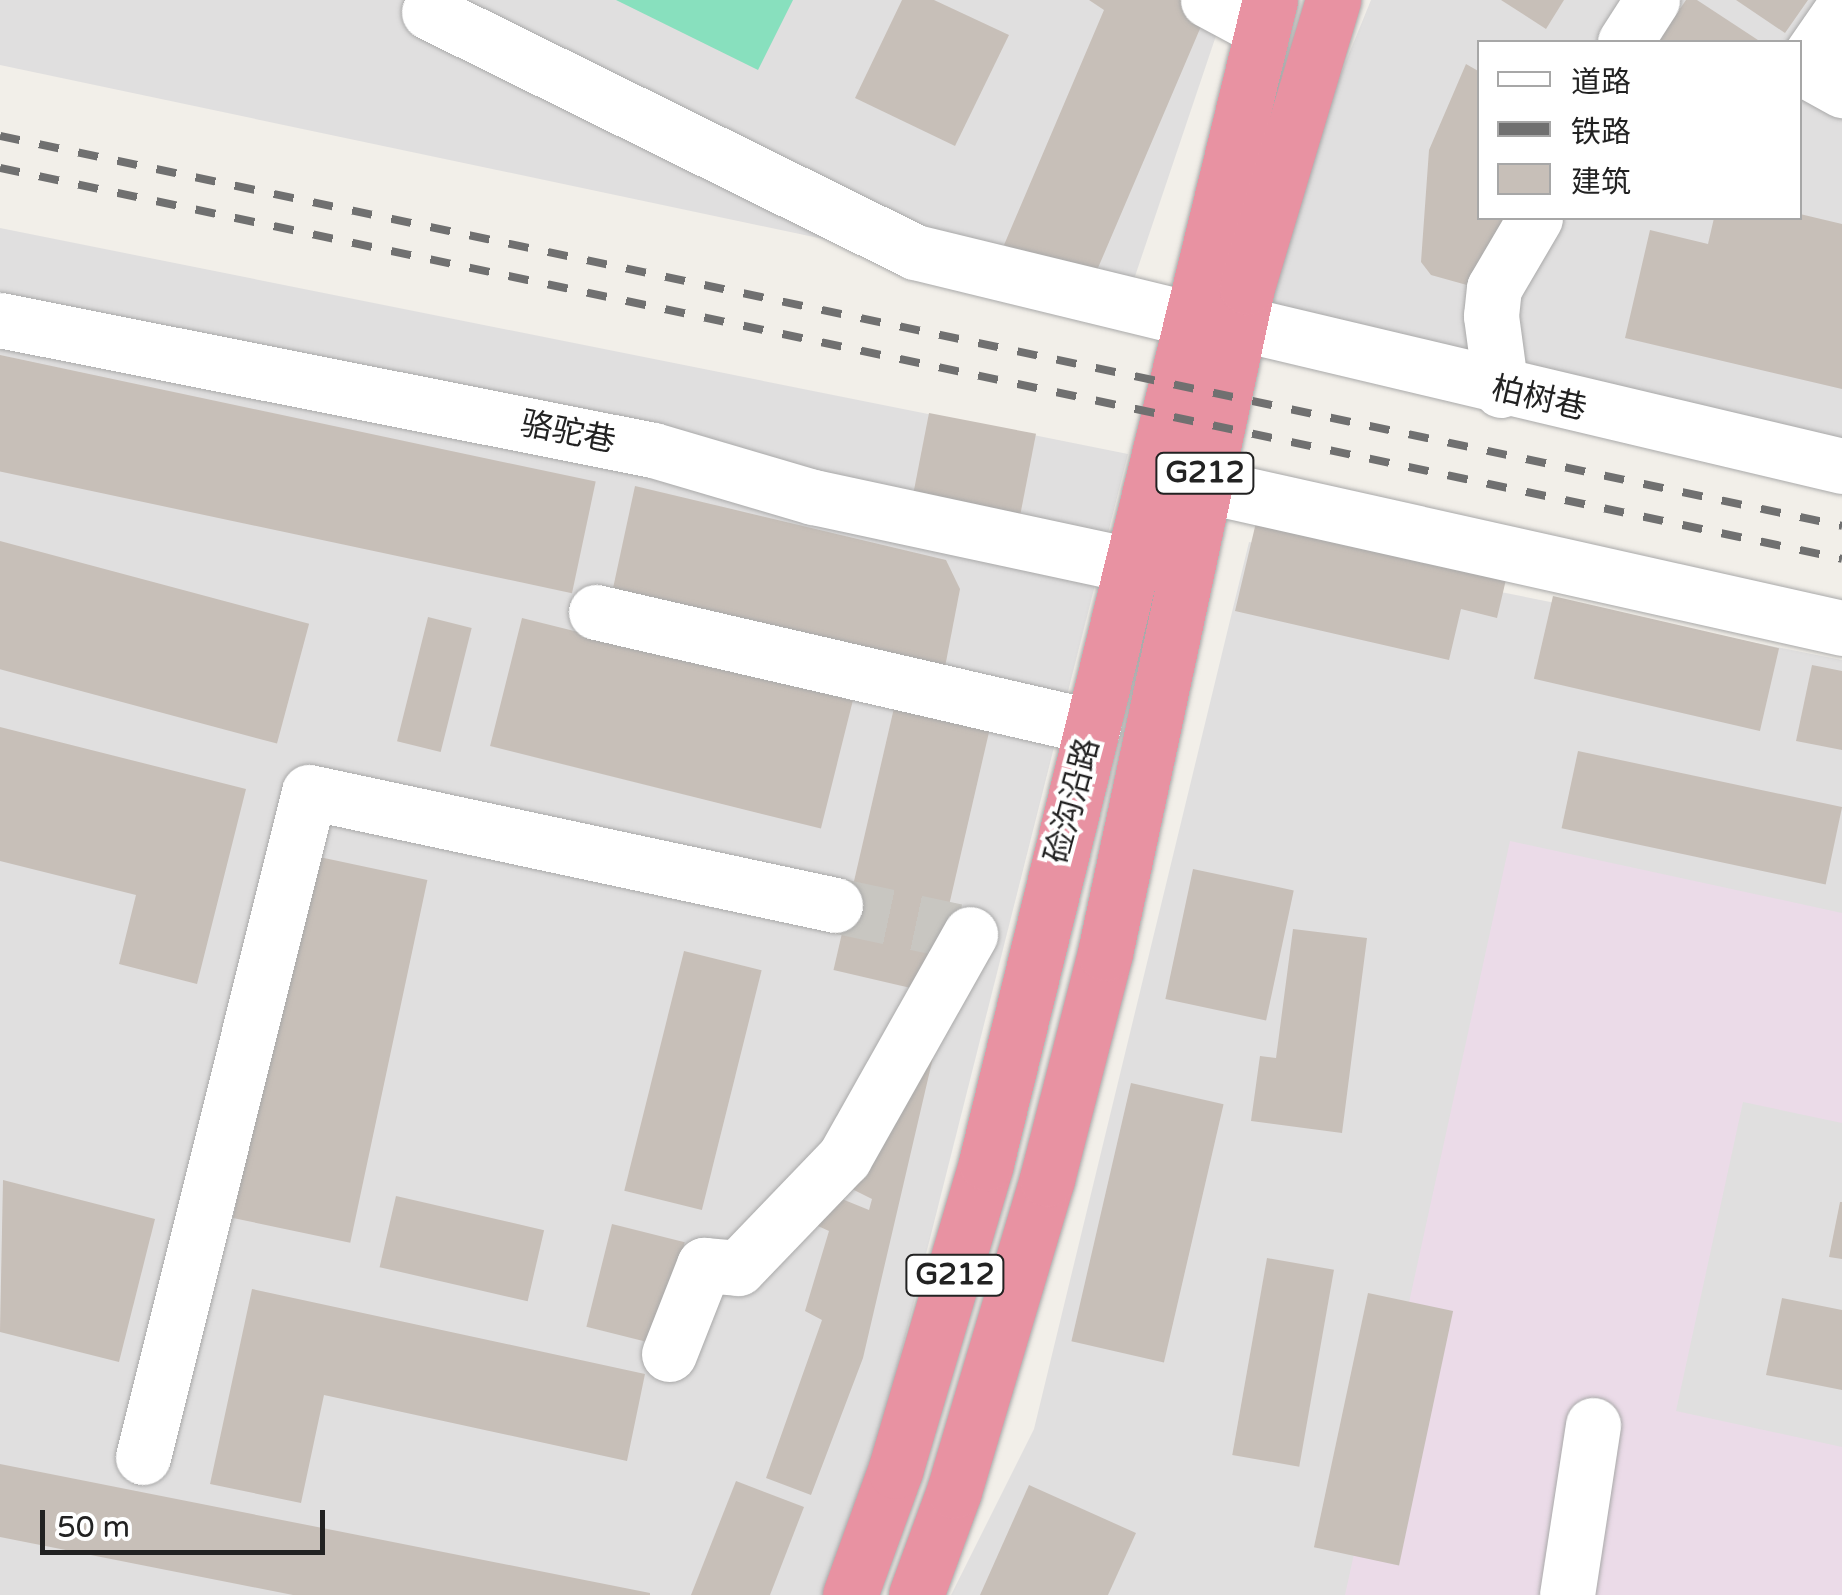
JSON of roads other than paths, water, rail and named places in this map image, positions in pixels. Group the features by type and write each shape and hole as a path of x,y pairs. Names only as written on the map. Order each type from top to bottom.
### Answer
{"highway":[{"name":"硷沟沿路","path":"850,1595 954,1278 1034,948 1094,727 1131,565 1214,321 1334,0"},
{"name":"硷沟沿路","path":"916,1595 954,1491 1056,1141 1105,954 1202,486 1214,321 1266,15"}],"street":[{"path":"1208,0 1266,15"},
{"path":"1626,40 1652,0"},
{"path":"1842,10 1802,68 1842,90"},
{"name":"柏树巷","path":"429,12 915,252 1842,466"},
{"path":"1501,390 1494,288 1534,220"},
{"name":"骆驼巷","path":"0,320 654,450 813,497 1131,565"},
{"path":"1202,486 1842,628"},
{"path":"596,612 1094,727"},
{"path":"143,1457 309,792 835,905"},
{"path":"669,1354 704,1265 738,1268 844,1158 963,932 1034,948"},
{"path":"1567,1595 1593,1425"}],"tunnel":[{"path":"835,905 956,931"}],"railway":[{"path":"0,136 1842,526"},
{"path":"0,168 1842,559"}]}
